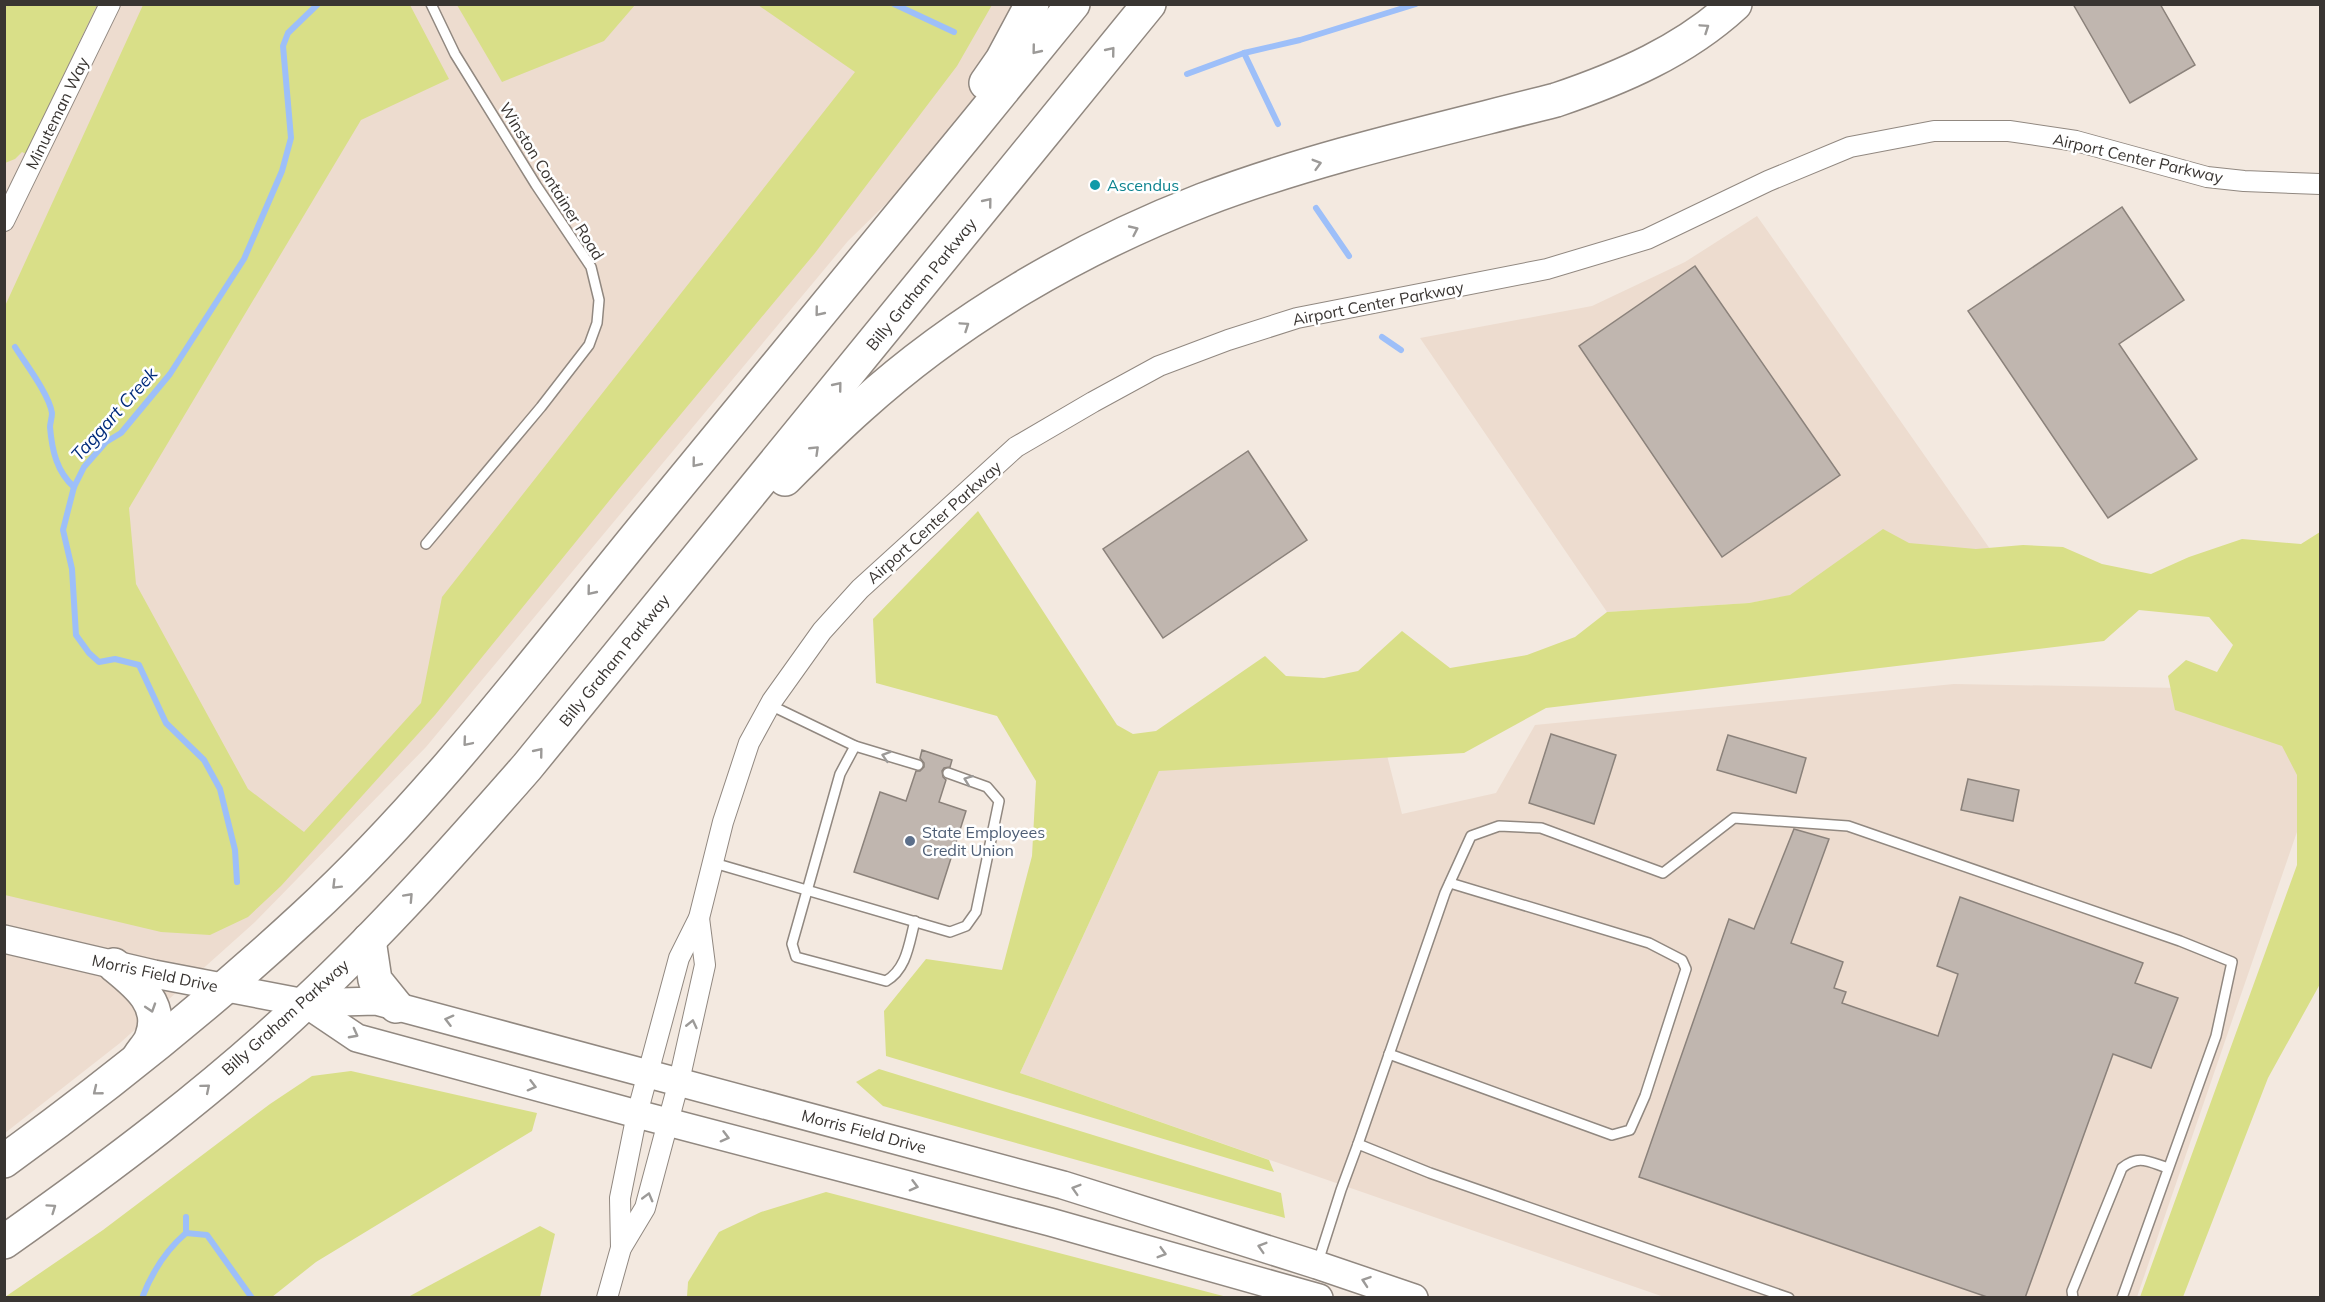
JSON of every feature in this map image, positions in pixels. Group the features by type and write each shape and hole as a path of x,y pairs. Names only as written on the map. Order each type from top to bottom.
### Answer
{"highway":[{"path":"856,267 1002,60 1032,4"},
{"path":"4,1161 136,1060 224,987 307,914 380,840 453,758 1073,4"},
{"name":"Billy Graham Parkway","path":"4,1242 71,1195 165,1122 306,1003 369,940 526,767 1149,4"},
{"path":"668,594 861,406 937,345 1008,297 1068,263 1137,228 1203,200 1279,174 1556,100 1600,85 1674,49 1736,4"},
{"path":"369,940 375,980 396,1006"},
{"path":"114,965 138,984 152,1004 155,1024 152,1038 136,1060"}],"street":[{"name":"Minuteman Way","path":"4,221 10,196 110,4"},
{"name":"Airport Center Parkway","path":"621,1248 620,1198 637,1114 679,958 699,918 723,822 749,743 770,705 822,631 860,589 1016,447 1159,366 1228,340 1297,318 1547,269 1647,239 1767,181 1850,147 1934,131 2009,132 2076,141 2207,177 2320,184"},
{"name":"Airport Center Parkway","path":"621,1248 645,1208 679,1081 705,965 699,918"},
{"name":"Morris Field Drive","path":"4,939 114,965 306,1003 376,1001 396,1006 1064,1185 1317,1264 1414,1298"},
{"name":"Morris Field Drive","path":"306,1003 357,1038 1050,1222 1310,1296"},
{"path":"606,1298 621,1248"},
{"path":"1310,1296 1317,1264"}],"lane":[{"name":"Winston Container Road","path":"426,544 542,407 589,345 597,323 599,300 591,267 536,185 455,54 431,4"},
{"path":"770,705 855,746 918,765"},
{"path":"855,746 840,774 792,944 796,957 886,981 894,976 903,965 915,921"},
{"path":"714,863 950,932 966,926 976,912 999,801 987,787 948,772"},
{"path":"1317,1264 1450,883 1471,836 1499,826 1541,828 1663,873 1734,818 1848,826 2180,940 2232,962 2216,1036 2122,1298"},
{"path":"1389,1054 1612,1135 1630,1130 1645,1096 1686,969 1682,960 1648,943 1450,883"},
{"path":"1358,1144 1430,1173 1789,1298"},
{"path":"2073,1298 2072,1291 2122,1168 2130,1162 2141,1159 2168,1168"}],"shaded area":[{"path":"5,5 1032,5 1002,60 936,155 848,241 426,747 255,922 120,1043 5,1133"},
{"path":"1757,216 1997,559 1749,603 1607,612 1420,338 1592,306 1685,262"},
{"path":"1954,684 2181,688 2320,765 2137,1297 1664,1297 1020,1073 1159,771 1379,724 1402,814 1496,793 1535,725"}],"green space":[{"path":"5,5 97,5 26,154 22,152 15,159 5,163"},
{"path":"143,5 410,5 449,79 361,120 129,508 136,584 248,789 304,832 421,703 442,597 855,72 758,5 992,5 957,66 815,253 435,715 281,886 248,917 210,935 161,932 5,895 5,306"},
{"path":"457,5 635,5 604,41 502,82"},
{"path":"978,511 1117,725 1133,734 1156,731 1265,656 1286,676 1324,678 1358,671 1402,631 1450,668 1527,655 1575,637 1607,612 1749,603 1790,595 1883,529 1909,543 1976,549 2023,545 2063,547 2102,564 2151,574 2189,557 2242,539 2301,544 2320,532 2320,984 2268,1078 2183,1297 2140,1297 2297,865 2297,775 2282,746 2175,710 2168,676 2186,660 2217,672 2233,645 2209,617 2139,610 2104,641 1546,708 1464,753 1159,771 1020,1073 1269,1160 1274,1172 886,1056 884,1011 926,959 1002,970 1032,856 1036,781 997,716 876,683 873,619"},
{"path":"879,1069 1281,1193 1285,1218 883,1106 856,1082"},
{"path":"351,1071 537,1113 532,1131 316,1262 272,1297 5,1297 103,1230 270,1104 312,1076"},
{"path":"826,1192 1227,1297 687,1297 688,1282 719,1232 761,1212"},
{"path":"540,1226 555,1234 540,1297 408,1297"}],"building":[{"path":"2073,4 2160,4 2195,65 2130,103"},
{"path":"2122,207 2184,300 2119,344 2197,459 2108,518 1968,311"},
{"path":"1695,266 1840,475 1722,557 1579,346"},
{"path":"1248,451 1307,540 1163,638 1103,549"},
{"path":"1551,734 1616,755 1594,824 1529,803"},
{"path":"1728,735 1806,758 1796,793 1717,770"},
{"name":"State Employees Credit Union","path":"922,750 952,760 950,767 942,771 946,780 939,802 966,811 938,899 854,872 880,792 906,801 916,771 924,767 920,758"},
{"path":"1968,779 2019,790 2013,821 1961,810"},
{"path":"1794,829 1829,839 1791,943 1843,962 1834,988 1846,992 1842,1003 1938,1036 1958,974 1937,966 1960,897 2143,963 2135,983 2178,998 2151,1068 2113,1054 2025,1298 1990,1298 1639,1177 1729,919 1754,929"}],"waterway":[{"name":"Taggart Creek","path":"237,882 235,850 220,789 204,760 166,723 139,665 115,659 99,662 76,635 72,569 63,530 74,487 84,467 106,442 121,433 170,374 244,259 282,171 291,138 283,46 288,33 318,4"},
{"name":"Taggart Creek","path":"894,4 954,32"},
{"name":"Taggart Creek","path":"1187,74 1244,53 1300,40 1416,4"},
{"path":"1244,53 1278,124"},
{"path":"1316,208 1349,256"},
{"path":"1382,337 1401,350"},
{"path":"15,347 42,388 50,405 52,413 50,427 54,453 63,475 74,487"},
{"name":"Taggart Creek","path":"142,1298 160,1262 186,1233 186,1217"},
{"path":"186,1233 207,1235 252,1298"}],"place":[{"name":"Ascendus","path":"1095,185"},
{"name":"State Employees Credit Union","path":"910,841"}]}
